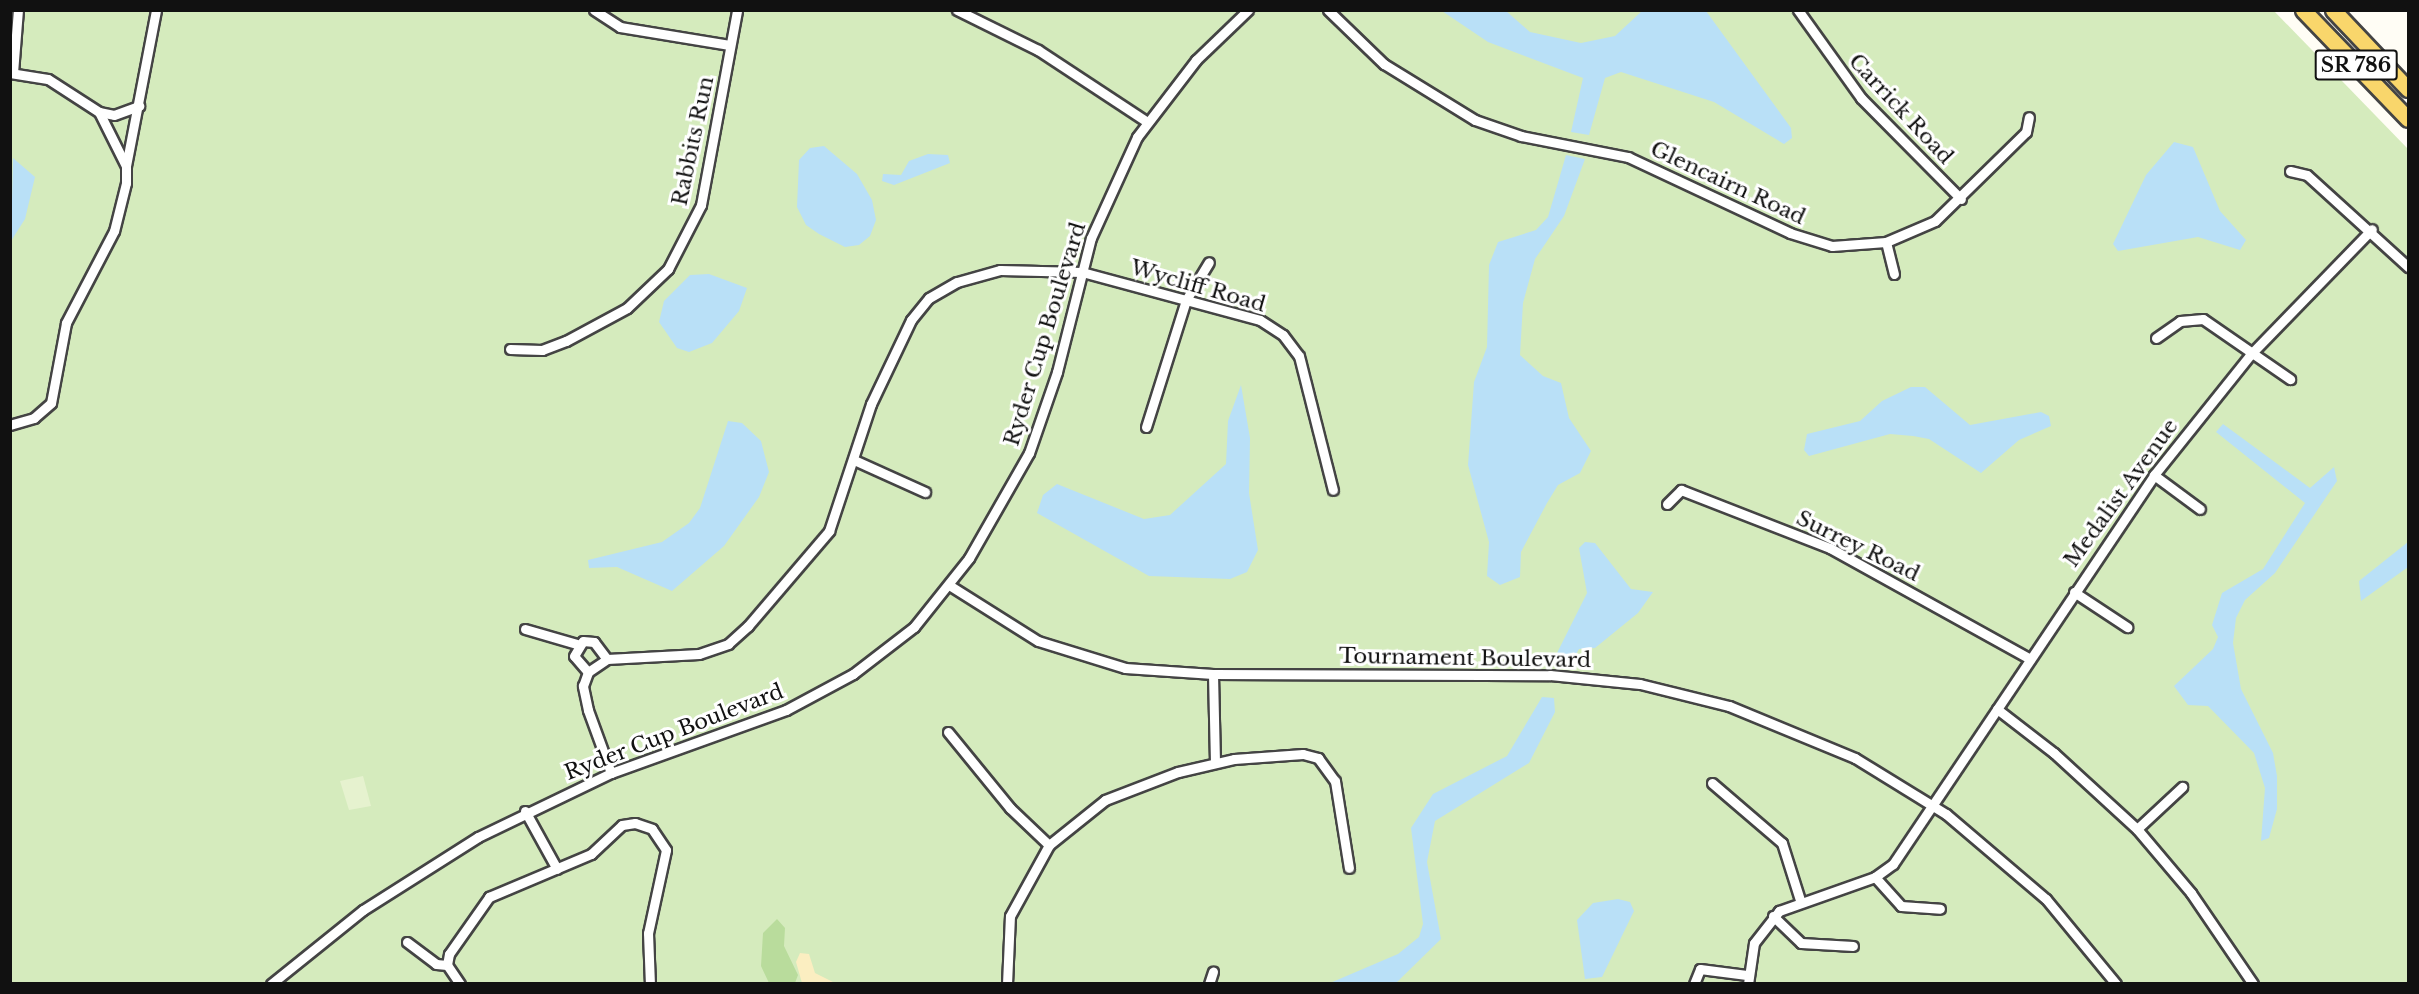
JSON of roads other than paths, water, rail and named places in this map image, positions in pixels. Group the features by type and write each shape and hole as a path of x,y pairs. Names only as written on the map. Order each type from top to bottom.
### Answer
{"main road":[{"name":"SR 786","path":"2303,10 2409,119"},
{"name":"SR 786","path":"2333,10 2409,89"}],"street":[{"path":"18,10 12,73 55,83 99,112 114,115 139,106"},
{"path":"10,424 41,413 54,396 66,323 114,231 156,10"},
{"path":"594,10 620,27 730,45"},
{"name":"Rabbits Run","path":"510,349 542,350 566,341 627,308 668,269 700,205 737,10"},
{"path":"957,10 1038,50 1147,122"},
{"name":"Ryder Cup Boulevard","path":"270,984 363,910 525,811 611,773 767,719 815,695 893,646 950,585 993,521 1029,453 1057,372 1091,238 1147,122 1196,60 1248,10"},
{"name":"Glencairn Road","path":"1328,10 1384,64 1475,120 1656,166 1817,243 1886,242 1935,221 1961,199 2026,132 2029,117"},
{"name":"Carrick Road","path":"1798,10 1861,98 1961,199"},
{"path":"99,112 126,166"},
{"path":"2290,171 2307,175 2348,215 2372,229 2409,267"},
{"name":"Medalist Avenue","path":"1875,878 1893,864 1934,805 2154,475 2250,356 2372,229"},
{"path":"1886,242 1894,274"},
{"path":"1146,427 1185,300 1209,262"},
{"name":"Wycliff Road","path":"607,658 685,657 735,638 829,531 871,404 911,320 929,298 957,282 1000,270 1082,272 1260,320 1291,345 1314,408 1333,490"},
{"path":"2156,338 2180,321 2203,319 2250,356 2290,379"},
{"path":"854,460 925,492"},
{"path":"2154,475 2200,509"},
{"name":"Surrey Road","path":"1667,504 1681,490 1830,548 2030,659"},
{"name":"Tournament Boulevard","path":"950,585 1011,626 1066,652 1125,668 1213,674 1550,675 1640,684 1778,723 1855,758 1934,805 2046,899 2116,984"},
{"path":"2074,592 2127,627"},
{"path":"525,629 580,645 594,642 607,658 588,672 583,686 588,710 611,773"},
{"path":"580,645 574,656 588,672"},
{"path":"1213,674 1215,762"},
{"path":"1997,709 2054,753 2137,829 2191,893 2253,984"},
{"path":"948,732 1010,808 1049,845"},
{"path":"1007,984 1010,916 1028,874 1049,845 1105,800 1215,762 1303,754 1325,762 1335,781 1349,868"},
{"path":"1712,783 1782,843 1800,900"},
{"path":"2137,829 2182,787"},
{"path":"525,811 556,869"},
{"path":"447,965 459,936 489,897 591,854 622,825 646,825 659,835 666,850 648,933 650,984"},
{"path":"1694,984 1700,969 1748,979 1754,943 1773,916 1800,900 1875,878 1901,906 1940,909"},
{"path":"1773,916 1801,943 1854,946"},
{"path":"407,942 436,964 447,965"},
{"path":"447,965 460,984"},
{"path":"1209,984 1213,972"}],"water":[{"path":"1442,11 1506,11 1530,32 1581,43 1615,36 1642,11 1706,11 1791,128 1792,138 1784,144 1714,102 1621,72 1605,78 1589,135 1571,132 1583,78 1488,42"},
{"path":"2174,142 2193,147 2220,211 2246,240 2240,250 2198,237 2118,251 2113,244 2146,175"},
{"path":"824,146 857,174 872,200 876,220 870,236 859,245 845,247 819,234 806,225 797,207 799,160 810,148"},
{"path":"928,154 948,155 950,163 894,185 882,181 883,174 901,175 909,161"},
{"path":"1566,155 1585,159 1564,216 1535,259 1523,303 1520,355 1543,376 1561,383 1569,418 1591,451 1580,473 1558,485 1547,503 1521,552 1520,577 1500,585 1487,576 1489,542 1468,465 1474,382 1487,347 1489,265 1498,242 1536,230 1548,217"},
{"path":"13,158 35,177 25,219 11,241"},
{"path":"709,274 747,288 739,311 712,343 689,352 677,348 659,322 664,301 690,275"},
{"path":"1241,385 1250,438 1249,493 1258,550 1247,572 1230,579 1149,576 1037,513 1043,495 1057,484 1144,519 1170,515 1226,464 1228,421"},
{"path":"1911,387 1925,387 1970,425 2041,412 2049,416 2051,426 2019,440 1981,473 1929,439 1913,436 1890,434 1809,456 1804,450 1807,434 1860,421 1882,401"},
{"path":"728,421 742,423 761,441 769,472 759,497 724,546 672,591 617,567 589,568 588,560 662,542 689,523 700,508"},
{"path":"2223,424 2310,488 2334,467 2337,481 2275,573 2245,600 2236,618 2233,643 2241,689 2273,753 2277,776 2277,809 2269,838 2261,841 2265,788 2254,753 2208,706 2188,705 2174,686 2213,649 2218,637 2212,625 2222,593 2263,569 2305,503 2216,432"},
{"path":"1585,542 1595,543 1631,589 1653,592 1638,613 1595,648 1579,649 1575,656 1557,653 1587,593 1579,548"},
{"path":"2408,542 2408,567 2361,601 2359,581"},
{"path":"1542,697 1554,698 1555,712 1529,763 1435,821 1427,862 1441,939 1396,983 1330,983 1398,954 1419,937 1423,924 1411,828 1433,794 1507,756"},
{"path":"1618,899 1630,902 1634,911 1602,977 1585,979 1577,920 1593,903"}]}
